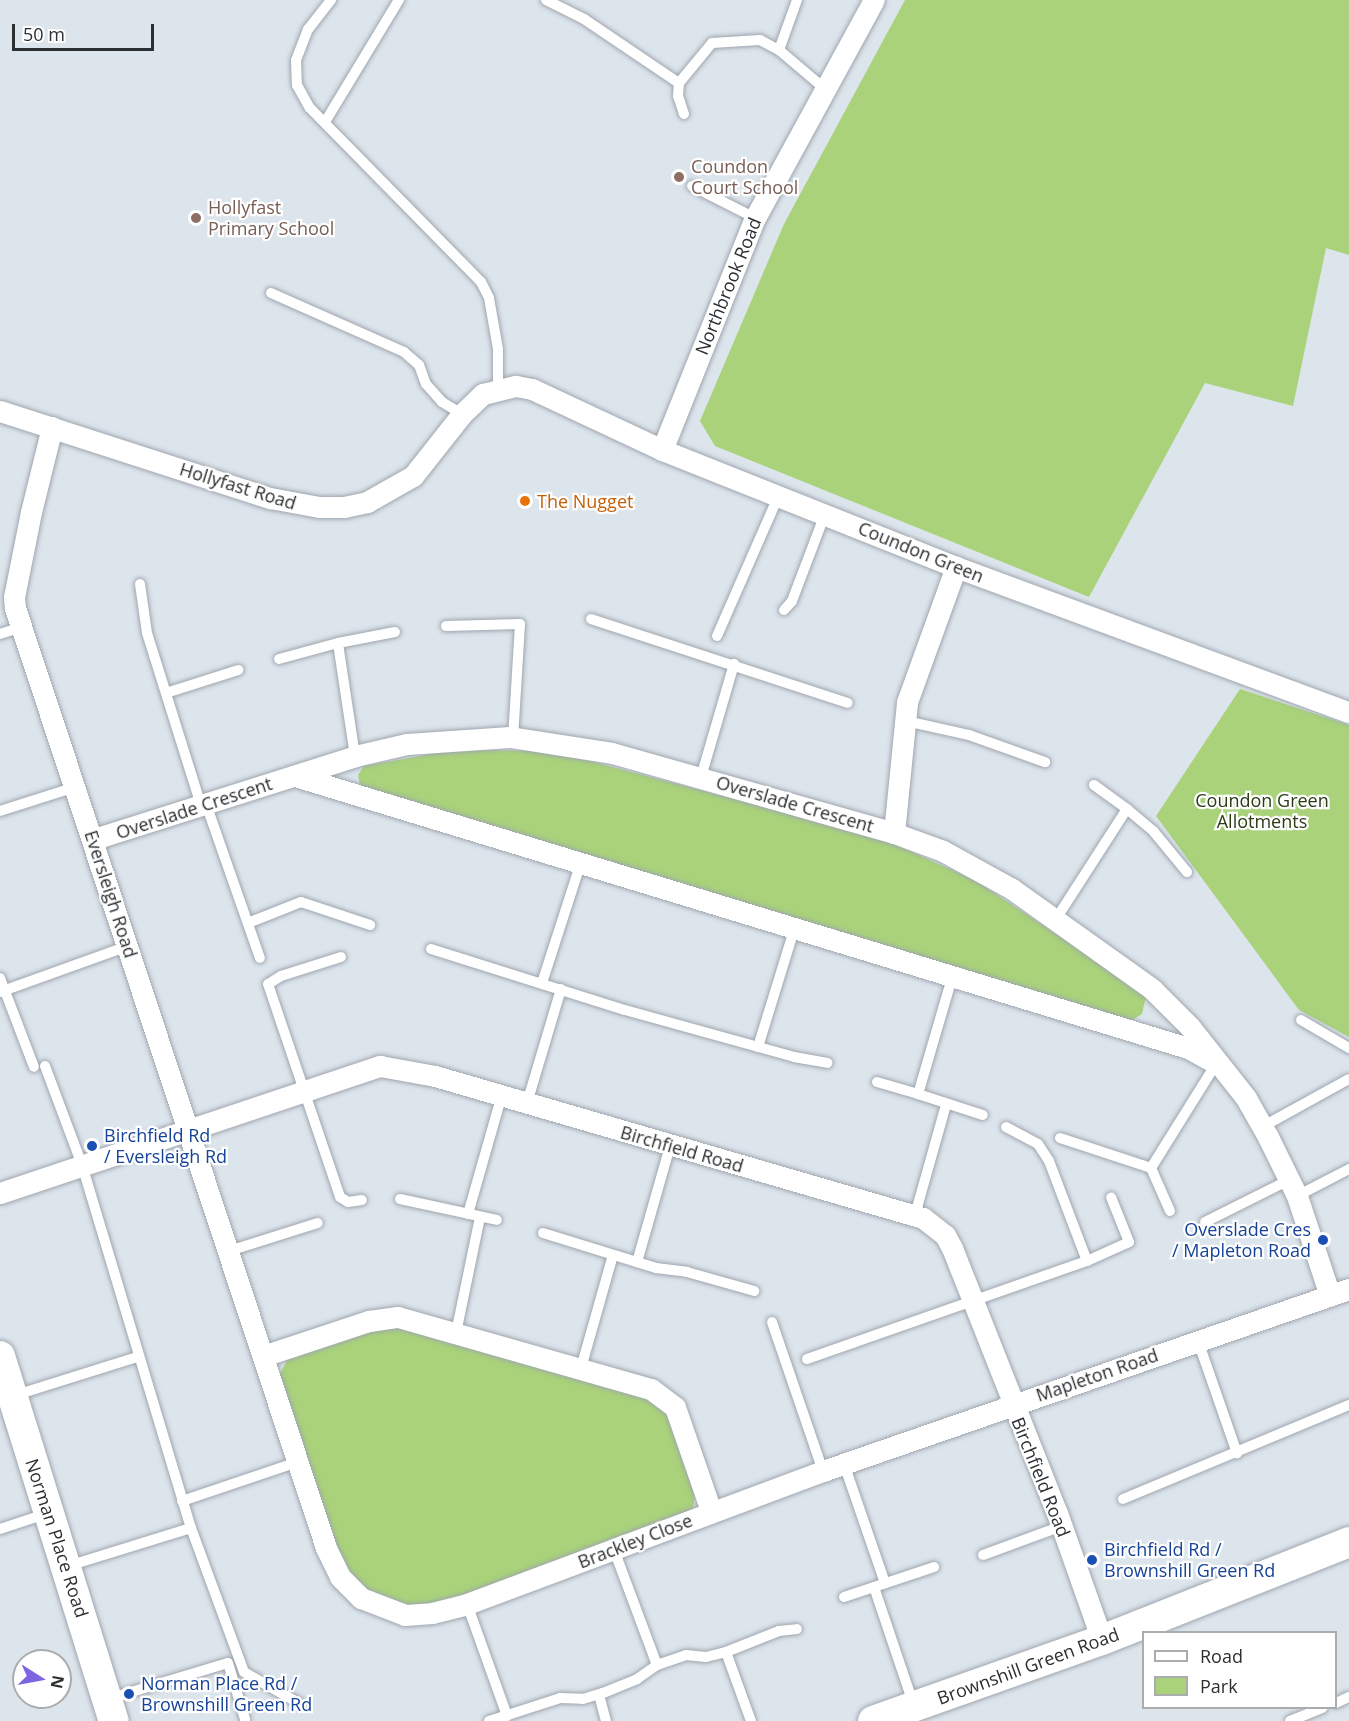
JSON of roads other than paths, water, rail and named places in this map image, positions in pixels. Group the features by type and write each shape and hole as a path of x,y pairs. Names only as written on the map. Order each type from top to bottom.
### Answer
{"street":[{"name":"Northbrook Road","path":"662,450 754,218 874,0"},
{"name":"Hollyfast Road","path":"0,411 270,498 319,507 344,507 367,502 413,477 462,414 483,394 498,388"},
{"name":"Coundon Green","path":"498,388 532,389 662,450 956,567 1349,712"},
{"name":"Eversleigh Road","path":"52,427 14,597 21,627 94,839 263,1356"},
{"path":"894,832 906,721 913,680 956,567"},
{"name":"Overslade Crescent","path":"94,839 355,756 407,744 513,737 582,746 894,832 943,851 1056,919 1152,989 1220,1066 1262,1127 1293,1188 1339,1292"},
{"name":"Overslade Crescent","path":"295,776 580,866 1188,1048 1220,1066"},
{"name":"Birchfield Road","path":"0,1193 380,1066 398,1066 933,1222 945,1234 973,1300 1062,1526 1102,1641"},
{"name":"Mapleton Road","path":"711,1511 1339,1292"},
{"name":"Brackley Close","path":"381,1317 398,1317 651,1389 669,1399 682,1423 711,1511 614,1550 467,1604 405,1615 376,1607 350,1588 326,1548 263,1356 381,1317"},
{"name":"Norman Place Road","path":"0,1356 111,1710"},
{"name":"Brownshill Green Road","path":"873,1721 924,1707 1348,1546"}],"lane":[{"path":"331,0 308,28 296,60 297,85 323,121 482,282 489,298 498,349 498,388"},
{"path":"323,121 399,0"},
{"path":"546,0 584,19 680,83"},
{"path":"779,50 797,0"},
{"path":"684,114 678,96 680,83 712,43 760,40 779,50 825,89"},
{"path":"692,186 754,218"},
{"path":"271,293 404,352 418,365 426,384 442,402 462,414"},
{"path":"717,636 779,495"},
{"path":"784,610 792,601 825,514"},
{"path":"140,584 147,633 165,693 260,958"},
{"path":"591,619 848,703"},
{"path":"446,626 520,624 513,737"},
{"path":"0,634 21,627"},
{"path":"279,659 338,643 395,632"},
{"path":"338,643 355,756"},
{"path":"701,777 734,664"},
{"path":"165,693 238,670"},
{"path":"906,721 969,735 1045,762"},
{"path":"1094,785 1154,832 1187,872"},
{"path":"0,811 75,787"},
{"path":"1056,919 1126,808"},
{"path":"542,983 580,866"},
{"path":"248,923 301,903 370,925"},
{"path":"758,1047 794,930"},
{"path":"2,991 128,946"},
{"path":"431,949 758,1047 827,1063"},
{"path":"341,957 281,976 268,984 340,1197 348,1202 362,1200"},
{"path":"0,978 2,991 39,1067 82,1165 137,1357 159,1412 182,1501 244,1672 300,1704"},
{"path":"918,1094 952,978"},
{"path":"527,1103 561,988"},
{"path":"1301,1020 1349,1048"},
{"path":"1151,1168 1220,1066"},
{"path":"1262,1127 1349,1079"},
{"path":"877,1082 983,1115"},
{"path":"468,1214 502,1095"},
{"path":"915,1215 946,1105"},
{"path":"1006,1126 1038,1144 1049,1161 1087,1261"},
{"path":"1060,1138 1151,1168 1170,1211"},
{"path":"637,1262 670,1146"},
{"path":"1205,1222 1349,1168"},
{"path":"807,1359 1087,1261 1129,1242 1111,1197"},
{"path":"400,1199 497,1220"},
{"path":"456,1333 480,1217"},
{"path":"229,1251 318,1223"},
{"path":"543,1233 637,1262 754,1291"},
{"path":"581,1368 613,1255"},
{"path":"772,1322 885,1583"},
{"path":"1198,1341 1237,1454"},
{"path":"12,1396 137,1357"},
{"path":"1123,1499 1237,1454 1349,1405"},
{"path":"182,1501 298,1462"},
{"path":"0,1529 48,1513"},
{"path":"983,1555 1062,1526"},
{"path":"66,1567 191,1528"},
{"path":"614,1550 657,1665"},
{"path":"844,1597 934,1567"},
{"path":"874,1587 924,1707"},
{"path":"467,1604 507,1716"},
{"path":"489,1721 560,1698 599,1695 637,1679 657,1665 686,1655 705,1657 726,1652 779,1632 797,1629"},
{"path":"726,1652 751,1721"},
{"path":"111,1710 228,1663 245,1719"},
{"path":"599,1695 606,1721"},
{"path":"1290,1721 1318,1709"}],"place":[{"name":"Coundon Court School","path":"679,177"},
{"name":"Hollyfast Primary School","path":"196,218"},
{"name":"The Nugget","path":"525,501"},
{"name":"Birchfield Rd / Eversleigh Rd","path":"92,1146"},
{"name":"Overslade Cres / Mapleton Road","path":"1323,1240"},
{"name":"Birchfield Rd / Brownshill Green Rd","path":"1092,1560"},
{"name":"Norman Place Rd / Brownshill Green Rd","path":"129,1694"}],"park label":[{"name":"Coundon Green Allotments","path":"1262,811"}]}
